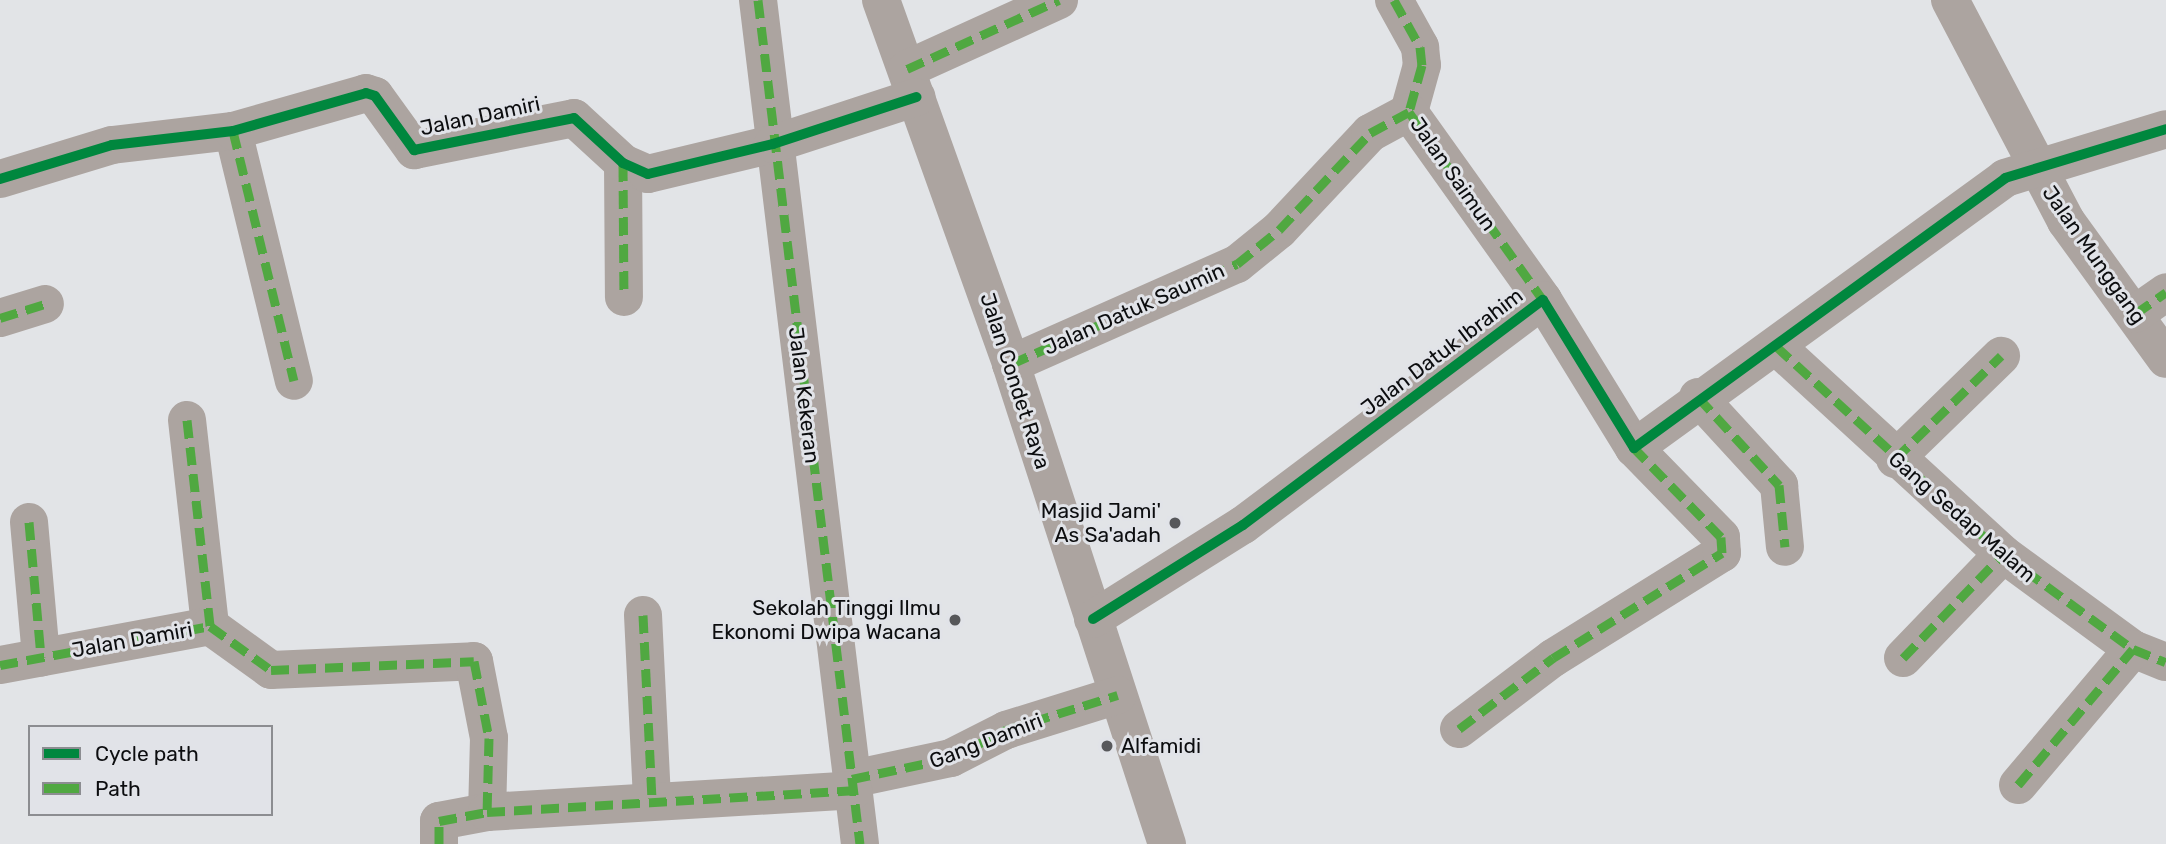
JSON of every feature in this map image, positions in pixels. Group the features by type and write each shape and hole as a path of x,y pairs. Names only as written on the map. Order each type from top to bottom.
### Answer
{"street":[{"name":"Jalan Kekeran","path":"758,0 859,844"},
{"name":"Jalan Condet Raya","path":"881,0 1011,364 1167,844"},
{"name":"Jalan Damiri","path":"0,179 124,143 233,131 366,93 375,96 414,150 574,118 623,163 648,174 774,144 912,83 1059,0"},
{"name":"Jalan Saimun","path":"1394,0 1420,47 1422,65 1409,112 1542,300"},
{"name":"Jalan Munggang","path":"1950,0 2034,167 2166,359"},
{"name":"Jalan Datuk Saumin","path":"1011,364 1237,264 1279,230 1370,133 1409,112"},
{"path":"1634,449 1699,397 1776,346 1909,244 2005,178 2166,129"},
{"path":"233,131 294,381"},
{"path":"623,163 624,297"},
{"path":"2135,314 2166,292"},
{"name":"Jalan Datuk Ibrahim","path":"1093,620 1243,525 1542,300 1634,449 1721,537 1722,553 1553,658 1459,729"},
{"path":"0,318 45,304"},
{"name":"Gang Sedap Malam","path":"1776,346 1895,460 2003,554 2150,656"},
{"path":"1895,460 2001,356"},
{"path":"1699,397 1779,485 1785,547"},
{"path":"187,420 210,626"},
{"path":"29,522 41,657"},
{"path":"1903,658 2003,554"},
{"path":"643,615 652,800"},
{"name":"Jalan Damiri","path":"0,665 210,626 271,670 474,661 489,738 487,812"},
{"path":"2018,785 2150,656"},
{"name":"Gang Damiri","path":"853,785 951,758 1006,730 1118,695"},
{"path":"439,832 487,812 853,785"}],"marked path":[{"path":"758,0 860,844"},
{"path":"907,69 1059,0"},
{"path":"1394,0 1420,47 1422,65 1409,112 1543,300"},
{"path":"1011,364 1237,264 1279,230 1370,133 1409,112"},
{"path":"238,129 233,131 294,381"},
{"path":"623,163 624,297"},
{"path":"2135,314 2166,292"},
{"path":"0,318 45,304"},
{"path":"1776,346 2003,554 2133,649 2166,662"},
{"path":"1895,459 2001,356"},
{"path":"1698,397 1779,485 1785,547"},
{"path":"187,420 210,626"},
{"path":"1459,729 1553,658 1722,553 1721,537 1634,448"},
{"path":"29,522 41,657"},
{"path":"1903,658 2003,554"},
{"path":"643,615 652,800"},
{"path":"0,665 210,626 271,670 474,661 489,738 487,812"},
{"path":"2018,785 2133,649"},
{"path":"852,779 951,758 1006,730 1118,695"},
{"path":"439,844 439,821 487,812 853,790"}],"cycle path":[{"path":"0,179 112,145 233,131 366,93 375,96 414,150 574,118 623,163 648,174 773,144 917,97"},
{"path":"1093,619 1243,525 1543,300 1634,448 2005,178 2166,129"}],"place":[{"name":"Masjid Jami' As Sa'adah","path":"1175,523"},
{"name":"Sekolah Tinggi Ilmu Ekonomi Dwipa Wacana","path":"955,620"},
{"name":"Alfamidi","path":"1107,746"}]}
